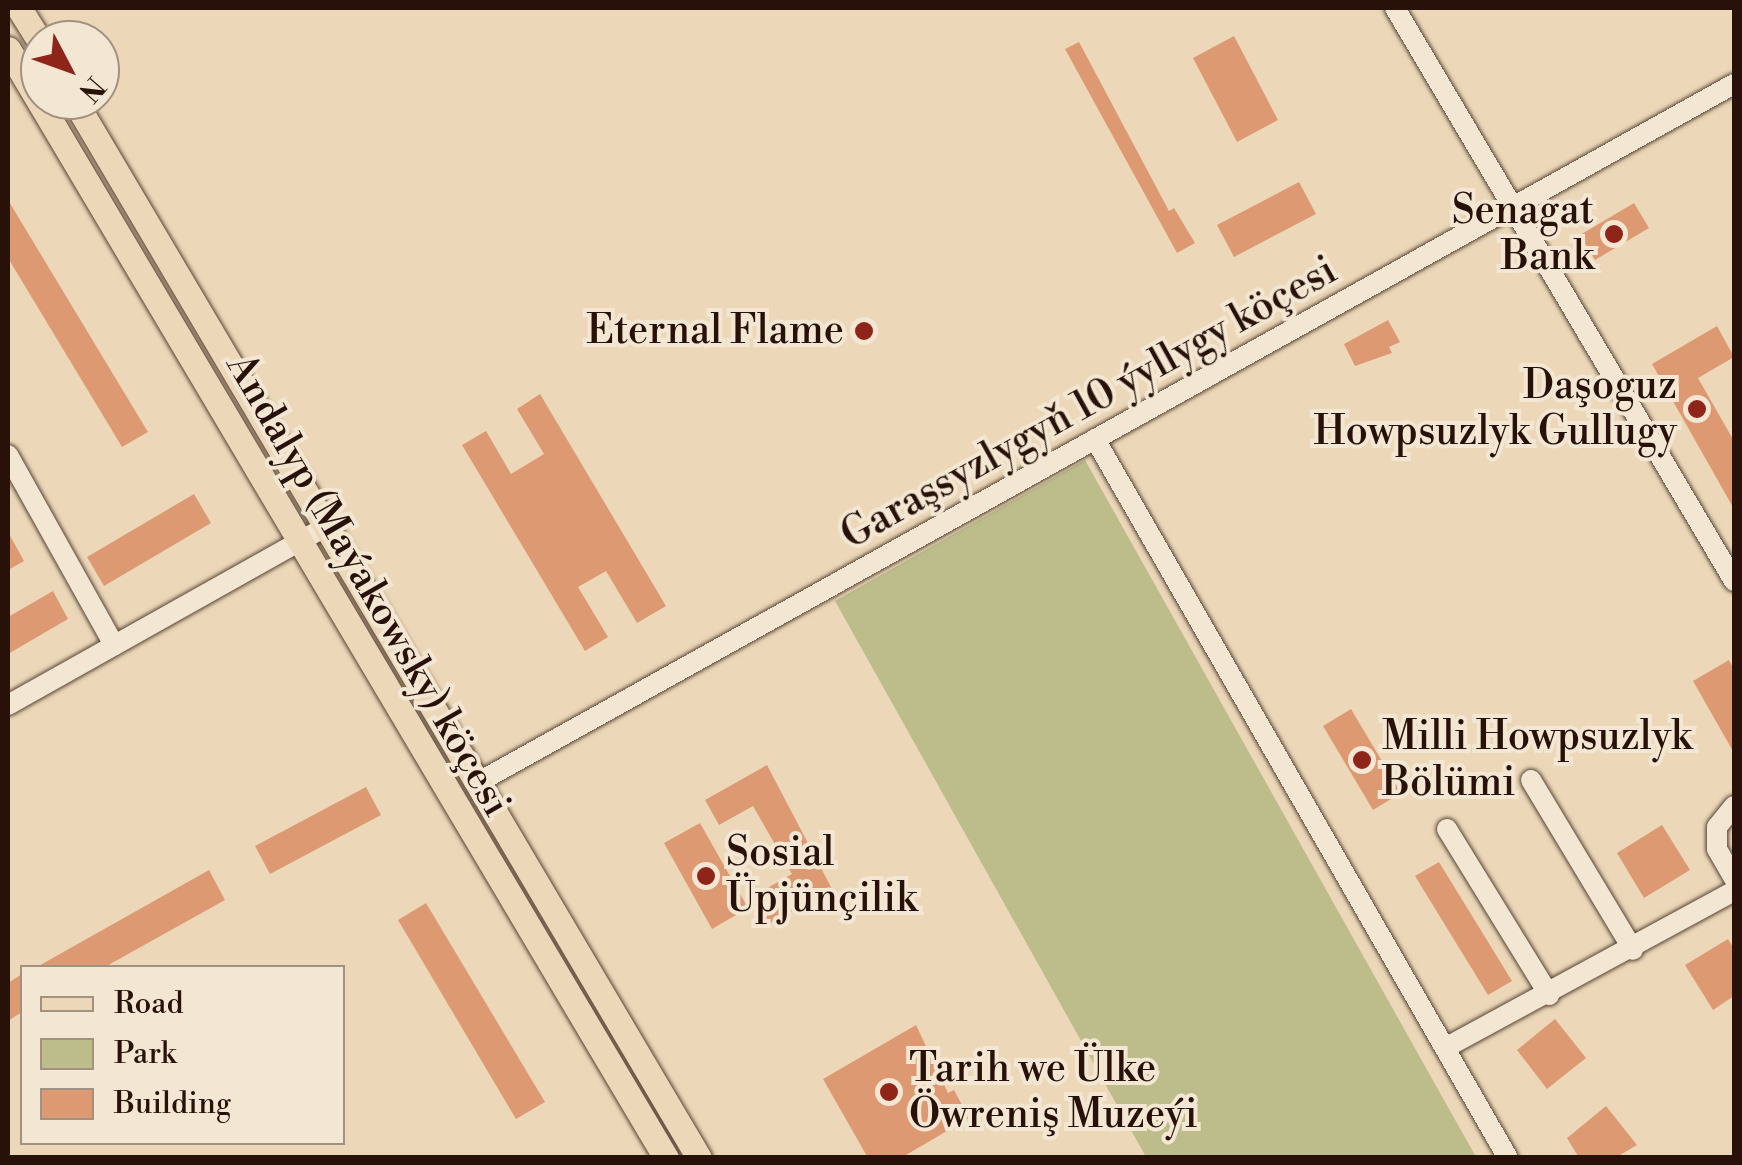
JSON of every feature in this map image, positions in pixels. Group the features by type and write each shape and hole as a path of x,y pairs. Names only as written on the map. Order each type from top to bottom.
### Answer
{"main road":[{"name":"Andalyp (Maýakowsky) köçesi","path":"8,49 666,1158"},
{"name":"Andalyp (Maýakowsky) köçesi","path":"86,120 699,1158"}],"street":[{"path":"1395,8 1734,582"},
{"name":"Garaşsyzlygyň 10 ýyllygy köçesi","path":"477,783 1734,84"},
{"path":"1096,439 1508,1158"},
{"path":"8,455 114,645"},
{"path":"8,705 326,526"},
{"path":"1531,780 1633,950"},
{"path":"1734,806 1716,828 1716,850 1734,879"},
{"path":"1446,829 1549,995"},
{"path":"1445,1048 1633,950 1734,891"}],"green space":[{"path":"1085,460 1476,1157 1146,1157 835,601"}],"building":[{"path":"1234,36 1278,120 1237,142 1193,58"},
{"path":"1079,42 1169,211 1174,208 1195,243 1177,253 1065,49"},
{"path":"1299,182 1316,214 1234,257 1217,225"},
{"path":"8,200 148,432 122,447 8,258"},
{"path":"1634,203 1649,228 1595,260 1580,235"},
{"path":"1388,320 1400,342 1389,347 1392,353 1355,366 1344,344"},
{"name":"Daşoguz Howpsuzlyk Gullugy","path":"1717,326 1734,357 1698,378 1734,441 1734,509 1652,364"},
{"path":"540,394 666,606 637,623 606,571 578,587 608,637 585,651 462,445 486,431 511,474 544,454 517,409"},
{"path":"194,494 211,523 104,586 87,557"},
{"path":"8,532 24,561 8,570"},
{"path":"53,591 68,619 8,654 8,617"},
{"path":"1729,660 1734,670 1734,753 1693,681"},
{"name":"Milli Howpsuzlyk Bölümi","path":"1351,709 1401,793 1373,810 1323,726"},
{"path":"767,765 832,889 769,924 753,896 792,874 753,806 719,825 705,800"},
{"path":"366,787 381,815 270,874 255,846"},
{"name":"Sosial Üpjünçilik","path":"700,823 748,908 712,929 664,843"},
{"path":"1662,825 1690,870 1644,898 1617,853"},
{"path":"1439,862 1512,981 1488,995 1415,876"},
{"path":"209,870 225,900 108,965 40,965"},
{"path":"426,903 545,1102 516,1119 398,920"},
{"path":"1728,939 1734,949 1734,996 1713,1010 1685,965"},
{"path":"20,975 20,1013 8,1021 8,983"},
{"path":"1555,1019 1586,1058 1547,1089 1517,1050"},
{"name":"Tarih we Ülke Öwreniş Muzeýi","path":"916,1025 948,1093 954,1090 969,1118 901,1158 868,1158 823,1079"},
{"path":"1606,1106 1637,1145 1615,1158 1579,1158 1567,1138"}],"place":[{"name":"Senagat Bank","path":"1614,234"},
{"name":"Eternal Flame","path":"864,331"},
{"name":"Daşoguz Howpsuzlyk Gullugy","path":"1697,409"},
{"name":"Milli Howpsuzlyk Bölümi","path":"1362,760"},
{"name":"Sosial Üpjünçilik","path":"706,876"},
{"name":"Tarih we Ülke Öwreniş Muzeýi","path":"889,1092"}]}
